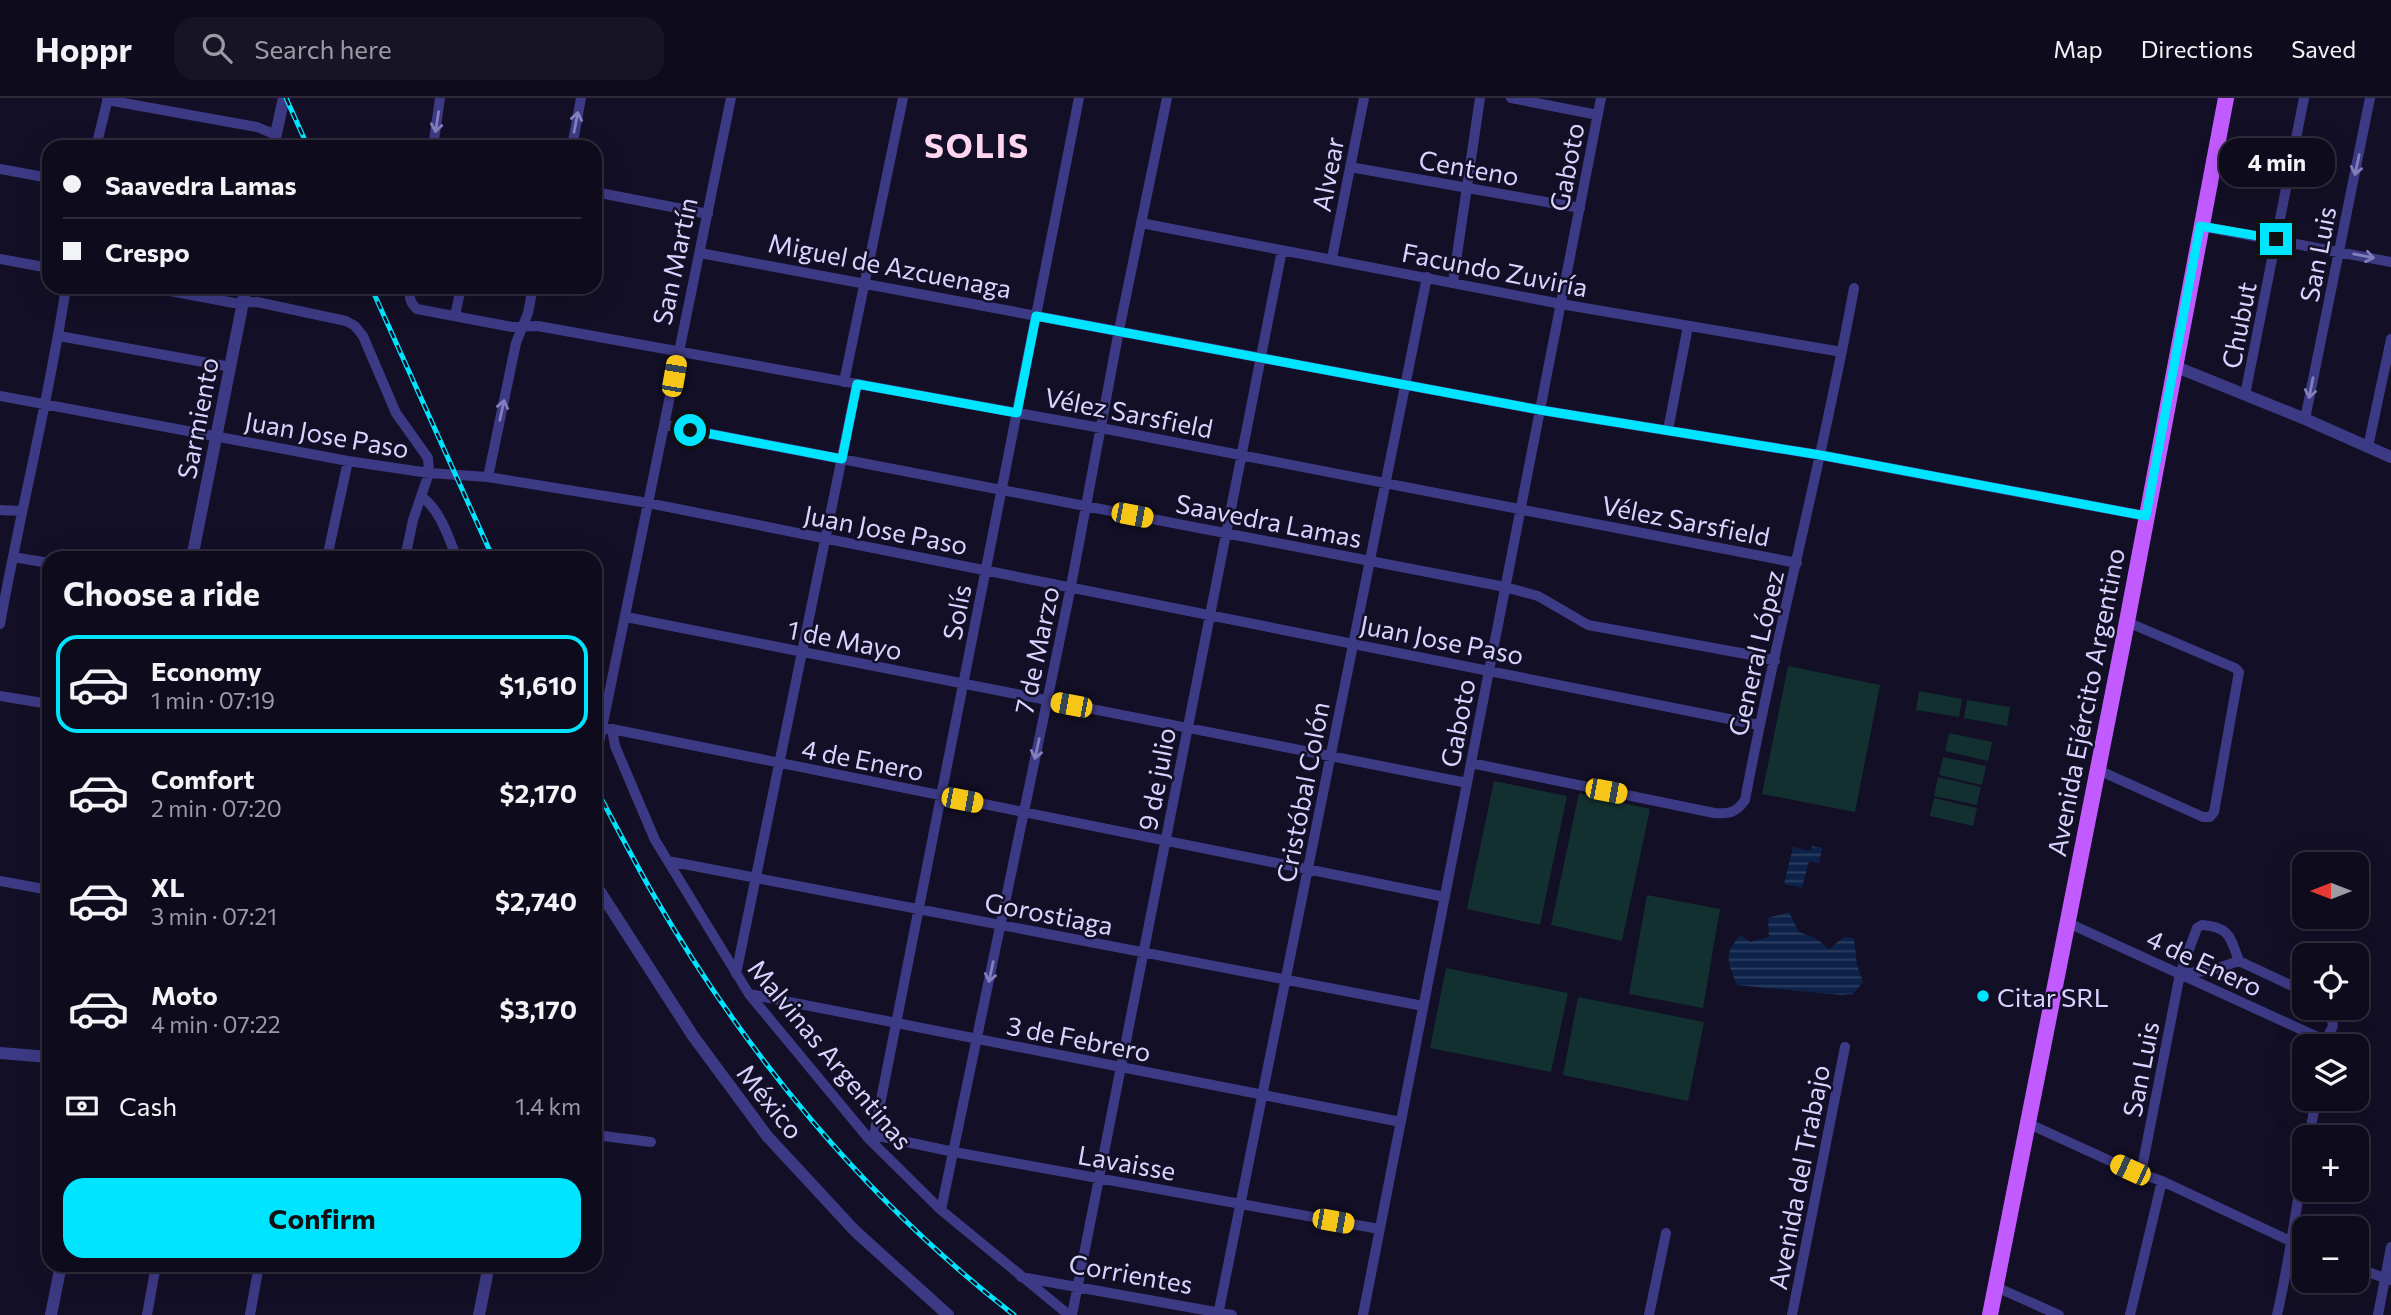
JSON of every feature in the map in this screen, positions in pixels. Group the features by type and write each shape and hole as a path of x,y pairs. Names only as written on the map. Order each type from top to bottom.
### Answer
{"main road":[{"name":"Avenida Ejército Argentino","path":"1990,1315 2127,622 2226,98"}],"street":[{"path":"275,140 284,98"},
{"path":"434,140 440,98"},
{"path":"573,140 581,98"},
{"name":"San Martín","path":"602,742 607,728 648,503 731,98"},
{"path":"844,382 903,98"},
{"name":"Solís","path":"871,1137 897,1022 1079,98"},
{"name":"7 de Marzo","path":"942,1210 1071,586 1119,330 1167,98"},
{"name":"Alvear","path":"1332,258 1364,98"},
{"path":"1453,282 1480,98"},
{"path":"1511,98 1598,115"},
{"name":"Gaboto","path":"1363,1315 1601,98"},
{"name":"Chubut","path":"2245,395 2304,98"},
{"name":"San Luis","path":"2305,419 2370,98"},
{"path":"98,140 108,99 257,128 274,140"},
{"name":"Centeno","path":"1350,167 1580,208"},
{"path":"0,169 42,177"},
{"path":"602,193 708,214"},
{"name":"Facundo Zuviría","path":"1141,223 1561,304 1842,352"},
{"path":"2200,226 2391,262"},
{"name":"9 de julio","path":"1070,1315 1078,1286 1282,250"},
{"name":"Miguel de Azcuenaga","path":"701,253 1540,410 1820,455 2146,516"},
{"path":"0,259 42,267"},
{"name":"Cristóbal Colón","path":"1218,1314 1427,277"},
{"name":"General López","path":"1471,763 1728,814 1737,810 1745,800 1759,724 1797,564 1854,288"},
{"path":"0,624 2,599 59,336 65,294"},
{"path":"186,294 234,303 257,302 346,321 355,326 363,336 396,413 426,453 429,472 413,520 406,551"},
{"name":"Sarmiento","path":"193,551 245,294"},
{"name":"Vélez Sarsfield","path":"410,294 411,304 417,309 512,327 538,326 1101,428 1797,564"},
{"path":"455,316 460,294"},
{"path":"488,477 516,343 531,294"},
{"path":"1668,430 1688,326"},
{"path":"59,336 231,367"},
{"path":"2368,447 2391,339"},
{"path":"2174,366 2391,457"},
{"path":"736,974 857,384"},
{"name":"Juan Jose Paso","path":"0,396 348,461 488,477 648,503 1759,724"},
{"name":"Saavedra Lamas","path":"665,425 1505,587 1538,596 1588,625 1774,661"},
{"path":"329,551 348,461"},
{"path":"422,497 432,504 438,514 454,551"},
{"path":"0,510 21,511"},
{"path":"13,557 42,562"},
{"name":"1 de Mayo","path":"626,617 1467,783"},
{"path":"2098,770 2210,817 2214,812 2239,672 2127,622"},
{"path":"0,696 42,703"},
{"name":"4 de Enero","path":"607,728 1444,897"},
{"name":"Malvinas Argentinas","path":"607,728 655,840 750,994 871,1137 942,1210 1070,1315"},
{"name":"Gorostiaga","path":"668,861 1423,1006"},
{"path":"0,881 42,889"},
{"name":"México","path":"602,895 692,1036 767,1136 855,1231 948,1315"},
{"name":"4 de Enero","path":"2066,922 2313,1034"},
{"name":"San Luis","path":"2141,1173 2180,974 2193,936 2202,925 2223,929 2229,936 2239,961"},
{"path":"2180,974 2212,970 2239,961 2292,986"},
{"name":"3 de Febrero","path":"750,994 1401,1122"},
{"name":"Avenida del Trabajo","path":"1792,1315 1845,1046"},
{"path":"0,1053 42,1056"},
{"path":"2027,1123 2162,1181 2291,1241"},
{"path":"602,1136 651,1142"},
{"name":"Lavaisse","path":"871,1137 1380,1229"},
{"path":"2130,1315 2162,1181"},
{"path":"2277,1315 2290,1260 2298,1202"},
{"path":"1649,1315 1667,1233"},
{"path":"2378,1315 2388,1279 2391,1247"},
{"path":"51,1315 60,1272"},
{"path":"147,1315 155,1272"},
{"path":"250,1315 258,1272"},
{"path":"479,1315 488,1272"},
{"path":"2369,1272 2388,1279"},
{"name":"Corrientes","path":"1021,1277 1232,1315"},
{"path":"1996,1287 2059,1315"}],"green space":[{"path":"1788,666 1880,685 1855,812 1762,794"},
{"path":"1919,691 1962,699 1959,717 1916,710"},
{"path":"1967,700 2010,707 2007,726 1964,718"},
{"path":"1949,733 1992,742 1988,761 1945,751"},
{"path":"1943,757 1986,766 1982,785 1939,775"},
{"path":"1938,777 1981,787 1977,805 1934,796"},
{"path":"1494,781 1567,796 1540,925 1467,909"},
{"path":"1579,793 1650,809 1622,941 1551,925"},
{"path":"1934,798 1977,808 1973,826 1930,816"},
{"path":"1647,895 1720,909 1703,1008 1629,994"},
{"path":"1446,968 1568,993 1551,1072 1430,1048"},
{"path":"1578,997 1704,1022 1688,1101 1563,1075"}],"water":[{"path":"1812,846 1822,848 1819,863 1809,861 1802,888 1784,884 1793,847 1811,851"},
{"path":"1789,912 1799,932 1817,939 1829,949 1844,937 1854,938 1857,965 1863,982 1853,994 1737,985 1728,959 1735,942 1741,935 1750,942 1769,937 1768,918"}],"railway":[{"path":"286,98 305,140"},
{"path":"374,294 490,551"},
{"path":"602,800 689,954 769,1068 813,1122 909,1224 960,1271 1014,1315"}],"place":[{"name":"Citar SRL","path":"1983,996"}],"district":[{"name":"SOLIS","path":"977,144"}],"route":[{"path":"690,430 842,459 857,384 1017,413 1036,316 1540,410 1820,455 2146,516 2200,226 2276,239"}]}
